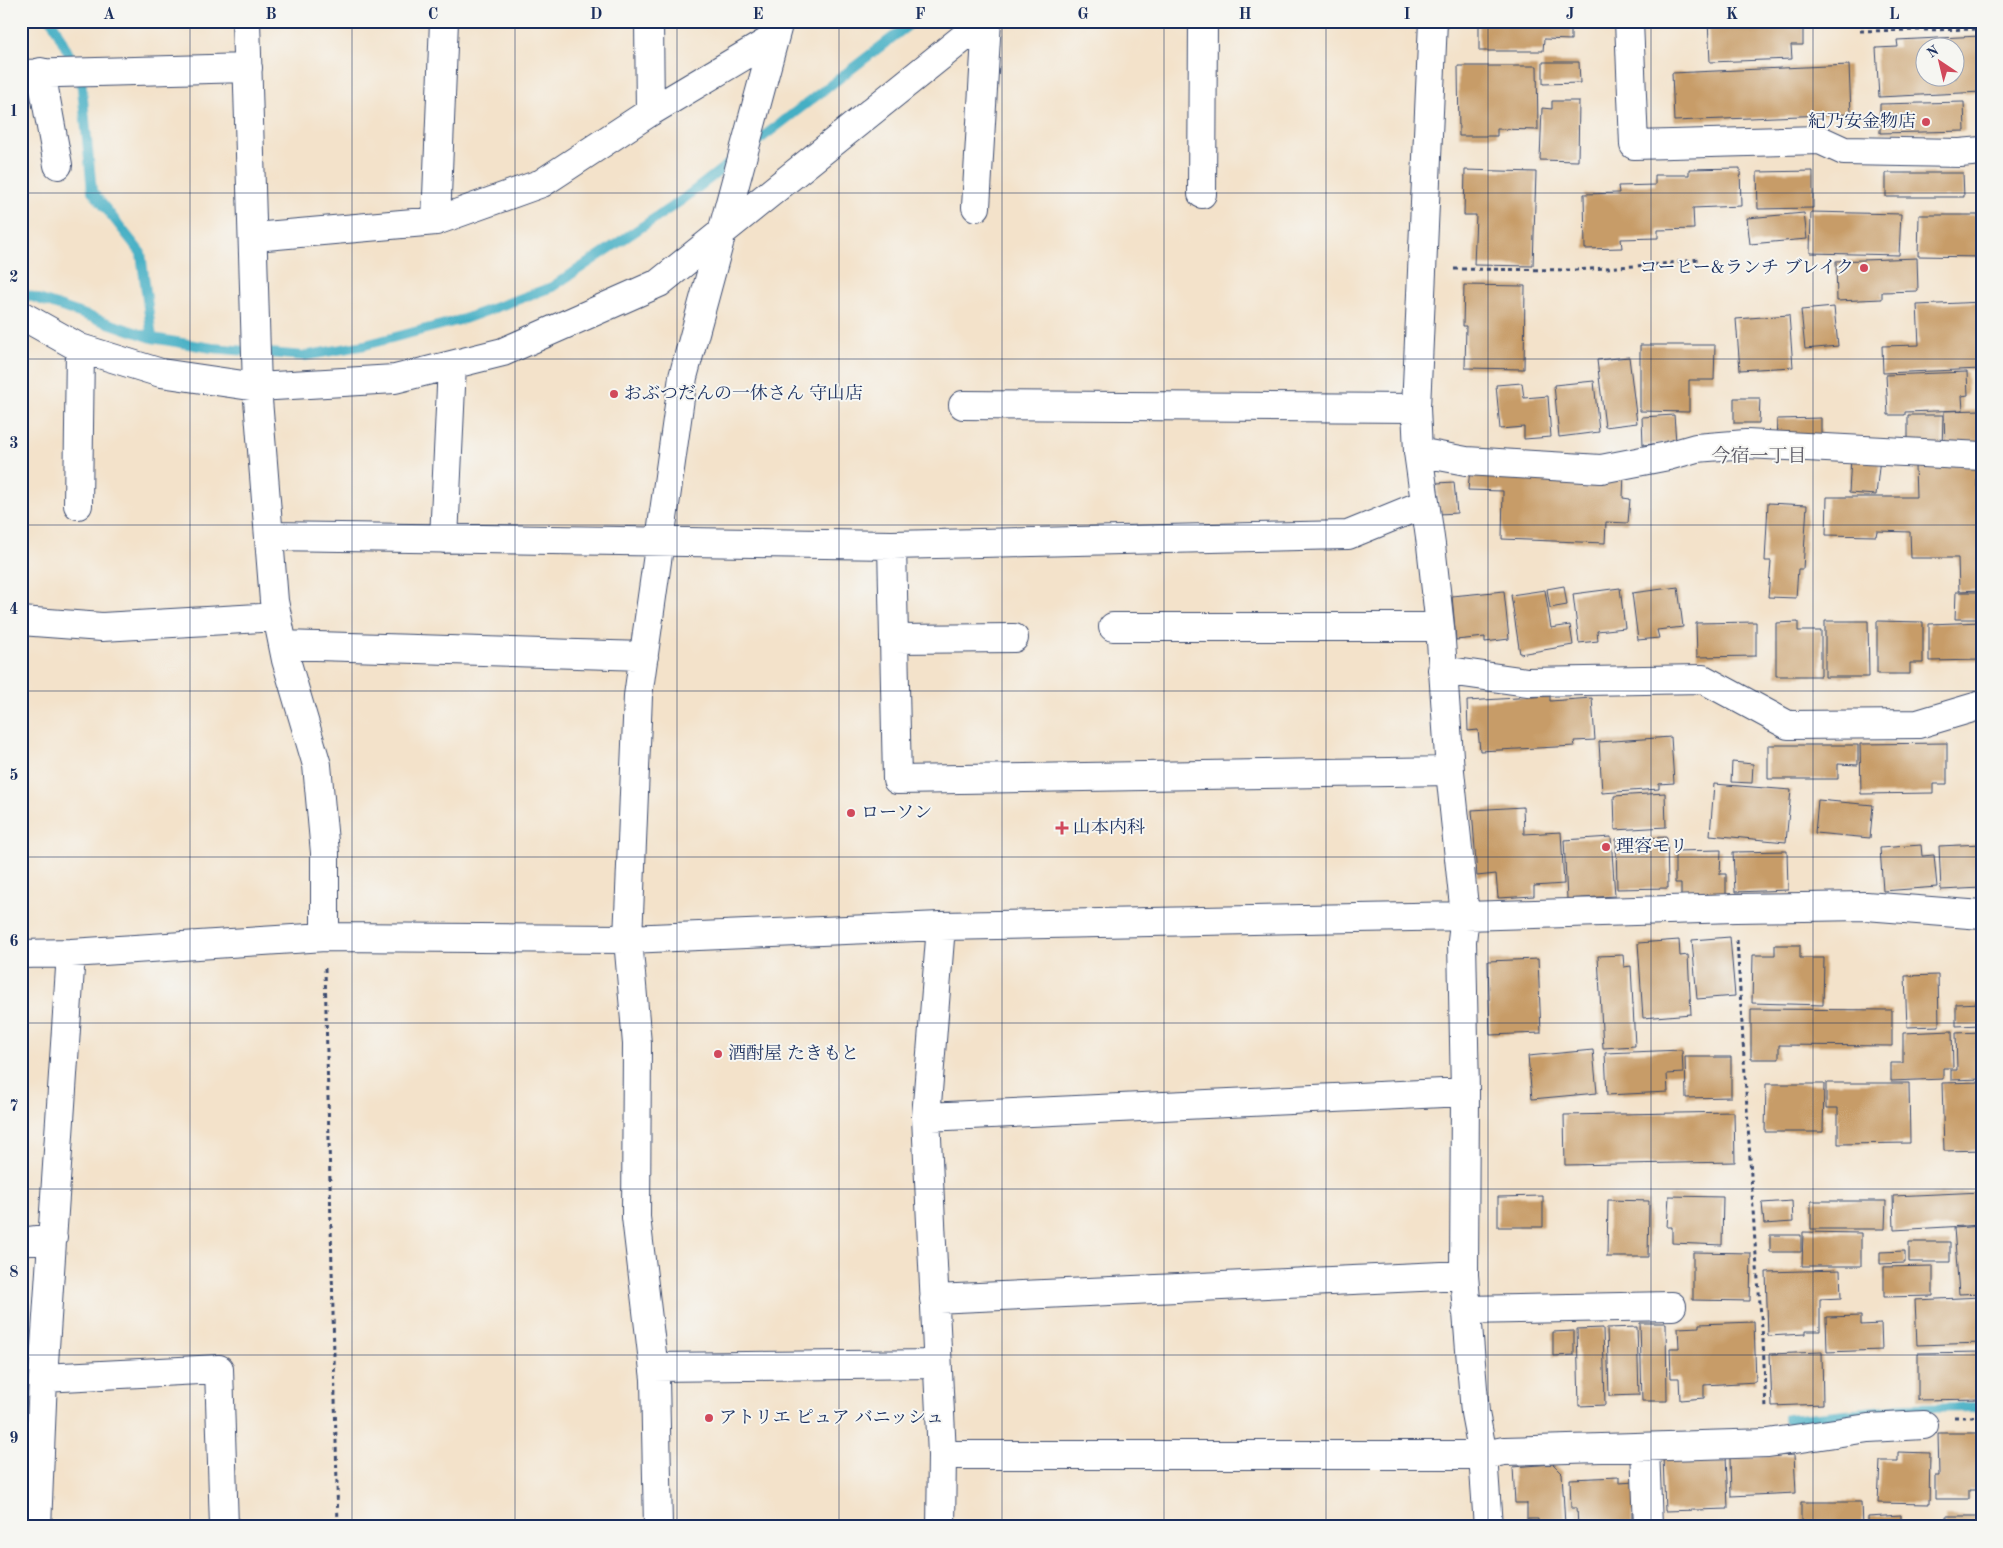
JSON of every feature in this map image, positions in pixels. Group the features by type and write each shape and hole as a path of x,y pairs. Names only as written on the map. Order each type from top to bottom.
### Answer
{"street":[{"path":"246,21 257,382 274,601 286,660 317,765 324,853 325,937"},
{"path":"436,221 444,21"},
{"path":"649,21 650,112"},
{"path":"976,207 986,21"},
{"path":"21,315 80,348 162,373 257,382 395,379 503,352 660,283 986,21"},
{"path":"1202,194 1203,21"},
{"path":"1433,21 1416,408 1418,452 1440,627 1450,771 1465,916 1462,941 1464,1275 1475,1412 1483,1455 1488,1527"},
{"path":"1629,21 1634,145 1820,140 1844,150 1960,153 1982,151"},
{"path":"254,237 436,221 542,183 776,30"},
{"path":"658,1527 654,1367 636,1217 637,1044 628,939 638,696 684,377 720,235 776,30"},
{"path":"58,165 31,73 248,68"},
{"path":"78,505 80,348"},
{"path":"444,539 452,365"},
{"path":"964,405 1416,408"},
{"path":"1418,452 1466,461 1601,469 1668,456 1696,448 1746,444 1982,456"},
{"path":"270,536 892,545 1348,535 1424,504"},
{"path":"892,545 897,780 1450,771"},
{"path":"21,621 102,627 277,617"},
{"path":"1113,627 1440,627"},
{"path":"894,639 1014,638"},
{"path":"283,645 644,656"},
{"path":"1442,670 1527,682 1703,678 1788,725 1918,724 1982,705"},
{"path":"21,954 71,953 325,937 628,939 941,926 1465,916 1735,908 1866,906 1982,915"},
{"path":"941,926 926,1116 942,1455 942,1527"},
{"path":"37,1527 43,1378 71,953"},
{"path":"926,1116 1464,1092"},
{"path":"21,1242 53,1238"},
{"path":"934,1299 1464,1275"},
{"path":"1466,1310 1672,1306"},
{"path":"654,1367 937,1364"},
{"path":"43,1378 219,1369 224,1527"},
{"path":"942,1455 1483,1455 1504,1451 1768,1443 1868,1428 1924,1425"},
{"path":"1645,1448 1648,1527"}],"path":[{"path":"1860,31 1982,29"},
{"path":"1423,270 1576,270 1662,264 1700,259"},
{"path":"1735,908 1768,1443"},
{"path":"325,937 338,1527"}],"building":[{"path":"1479,21 1571,21 1571,40 1544,39 1543,51 1479,51"},
{"path":"1708,21 1803,21 1803,45 1791,45 1792,59 1710,62"},
{"path":"1980,36 1982,92 1879,97 1876,48 1898,47 1897,40 1916,39 1916,88 1966,88 1966,38 1938,38"},
{"path":"1543,62 1579,62 1580,83 1543,84"},
{"path":"1849,65 1851,114 1674,121 1672,73"},
{"path":"1458,66 1537,66 1538,130 1497,129 1497,136 1459,136"},
{"path":"1552,101 1579,101 1578,161 1540,160 1542,108 1552,109"},
{"path":"1964,102 1965,131 1880,133 1880,104"},
{"path":"1740,168 1741,206 1693,208 1694,229 1658,230 1658,238 1621,239 1622,248 1585,249 1584,194 1619,193 1618,186 1655,185 1655,175 1689,175 1689,169"},
{"path":"1465,170 1536,172 1533,266 1474,265 1476,215 1464,215"},
{"path":"1813,171 1813,208 1758,209 1757,172"},
{"path":"1886,173 1963,173 1964,197 1886,197"},
{"path":"1811,212 1901,214 1899,255 1810,253"},
{"path":"1804,213 1807,239 1750,244 1747,218"},
{"path":"1919,215 1982,215 1982,257 1918,256"},
{"path":"1917,258 1918,291 1882,292 1882,299 1837,301 1836,261"},
{"path":"1464,285 1525,286 1524,369 1465,368 1466,326 1463,326"},
{"path":"1982,302 1982,369 1883,373 1882,346 1919,345 1917,305"},
{"path":"1834,307 1838,346 1805,349 1801,310"},
{"path":"1789,315 1793,367 1740,370 1736,319"},
{"path":"1640,345 1715,345 1714,380 1689,380 1689,412 1640,411"},
{"path":"1629,357 1637,423 1605,427 1597,360"},
{"path":"1967,372 1968,395 1962,396 1963,410 1905,412 1905,415 1888,415 1886,375"},
{"path":"1594,381 1599,432 1559,437 1554,385"},
{"path":"1522,383 1524,398 1548,396 1551,437 1524,439 1524,427 1500,429 1496,385"},
{"path":"1734,398 1760,398 1759,423 1734,423"},
{"path":"1982,410 1982,448 1945,449 1944,411"},
{"path":"1674,415 1676,442 1643,445 1642,417"},
{"path":"1908,415 1943,415 1942,449 1908,449"},
{"path":"1821,418 1821,438 1776,441 1777,419"},
{"path":"1851,456 1880,458 1876,495 1849,493"},
{"path":"1977,465 1977,487 1982,488 1982,590 1959,591 1958,558 1911,558 1910,532 1877,531 1876,536 1826,535 1827,497 1916,497 1915,466"},
{"path":"1470,468 1624,473 1623,498 1630,499 1628,523 1606,522 1605,543 1502,539 1503,491 1468,490"},
{"path":"1454,482 1457,513 1439,514 1437,483"},
{"path":"1768,503 1807,505 1803,569 1798,569 1796,598 1768,597 1771,561 1765,561"},
{"path":"1564,586 1567,605 1550,608 1547,589"},
{"path":"1678,587 1683,627 1657,630 1659,638 1638,640 1632,593"},
{"path":"1620,588 1625,628 1597,631 1598,641 1579,643 1573,594"},
{"path":"1545,590 1551,628 1570,625 1573,645 1520,654 1511,595"},
{"path":"1504,591 1509,639 1485,642 1485,637 1456,640 1452,596"},
{"path":"1956,592 1982,592 1982,619 1955,619"},
{"path":"1825,621 1868,621 1869,677 1825,677"},
{"path":"1877,621 1923,622 1923,663 1910,663 1910,674 1877,674"},
{"path":"1756,622 1756,656 1697,657 1696,623"},
{"path":"1798,622 1798,631 1821,631 1821,676 1776,676 1776,623"},
{"path":"1982,622 1982,660 1929,661 1929,624"},
{"path":"1550,696 1550,701 1592,698 1595,740 1574,741 1575,746 1480,751 1478,730 1468,731 1467,701"},
{"path":"1671,737 1674,783 1659,784 1659,789 1602,793 1599,742"},
{"path":"1947,743 1947,784 1933,784 1933,793 1861,794 1860,744"},
{"path":"1768,745 1858,745 1858,765 1838,764 1838,779 1768,779"},
{"path":"1732,762 1753,764 1752,783 1731,782"},
{"path":"1714,784 1791,790 1786,842 1710,835"},
{"path":"1665,793 1666,827 1615,830 1614,796"},
{"path":"1818,800 1873,805 1870,838 1815,833"},
{"path":"1523,807 1524,834 1561,832 1564,884 1534,886 1534,896 1498,898 1496,874 1477,876 1472,810"},
{"path":"1611,837 1615,896 1567,899 1564,840"},
{"path":"1667,837 1668,888 1617,889 1616,839"},
{"path":"1982,844 1982,888 1941,890 1939,846"},
{"path":"1921,845 1922,856 1934,855 1937,887 1883,891 1880,848"},
{"path":"1721,850 1720,874 1726,874 1726,896 1681,896 1681,883 1675,883 1675,851"},
{"path":"1787,851 1788,890 1735,892 1733,852"},
{"path":"1730,937 1735,996 1697,999 1692,940"},
{"path":"1679,940 1680,956 1688,955 1691,1014 1643,1018 1638,943"},
{"path":"1775,945 1800,945 1800,958 1824,958 1823,1005 1752,1003 1753,955 1775,955"},
{"path":"1623,955 1624,967 1631,966 1635,1046 1603,1048 1598,956"},
{"path":"1538,959 1541,1033 1490,1035 1488,961"},
{"path":"1938,975 1939,1026 1907,1027 1905,976"},
{"path":"1982,1003 1982,1025 1956,1026 1956,1004"},
{"path":"1751,1009 1892,1010 1892,1046 1779,1045 1779,1059 1751,1059"},
{"path":"1952,1031 1953,1068 1943,1068 1943,1079 1891,1081 1891,1063 1903,1063 1903,1033"},
{"path":"1982,1032 1982,1079 1951,1080 1951,1070 1957,1070 1956,1033"},
{"path":"1593,1050 1597,1093 1532,1099 1528,1056"},
{"path":"1682,1050 1683,1073 1667,1074 1668,1092 1607,1095 1605,1053"},
{"path":"1685,1057 1731,1057 1731,1097 1686,1098"},
{"path":"1982,1082 1982,1150 1944,1151 1942,1083"},
{"path":"1826,1083 1909,1083 1910,1143 1838,1144 1838,1108 1826,1108"},
{"path":"1766,1084 1824,1084 1823,1132 1765,1132"},
{"path":"1734,1112 1735,1162 1565,1165 1564,1115"},
{"path":"1982,1192 1982,1225 1894,1230 1893,1196"},
{"path":"1543,1196 1543,1227 1498,1227 1498,1197"},
{"path":"1669,1196 1723,1197 1722,1245 1672,1243 1672,1227 1667,1227"},
{"path":"1608,1200 1649,1201 1648,1257 1607,1257"},
{"path":"1792,1201 1793,1222 1764,1224 1762,1203"},
{"path":"1811,1201 1886,1201 1885,1229 1811,1229"},
{"path":"1982,1226 1982,1293 1959,1294 1954,1228"},
{"path":"1803,1232 1861,1233 1861,1266 1802,1266"},
{"path":"1770,1235 1801,1235 1801,1252 1770,1252"},
{"path":"1909,1242 1950,1242 1950,1262 1909,1262"},
{"path":"1905,1251 1905,1263 1880,1264 1880,1252"},
{"path":"1693,1252 1751,1253 1750,1301 1693,1300"},
{"path":"1933,1266 1933,1296 1884,1297 1884,1267"},
{"path":"1840,1270 1841,1298 1820,1299 1820,1331 1805,1331 1805,1334 1768,1336 1766,1272"},
{"path":"1982,1297 1982,1343 1917,1345 1915,1300"},
{"path":"1861,1316 1861,1325 1881,1324 1882,1350 1827,1352 1826,1317"},
{"path":"1754,1322 1756,1382 1704,1385 1704,1398 1680,1400 1679,1378 1671,1378 1670,1348 1679,1348 1678,1328 1699,1327 1699,1324"},
{"path":"1640,1323 1666,1323 1667,1401 1642,1401"},
{"path":"1637,1327 1639,1395 1609,1396 1607,1328"},
{"path":"1603,1328 1605,1405 1579,1406 1577,1329"},
{"path":"1574,1331 1574,1355 1553,1356 1553,1332"},
{"path":"1822,1352 1823,1404 1772,1406 1770,1354"},
{"path":"1982,1352 1982,1399 1918,1400 1918,1353"},
{"path":"1938,1433 1982,1433 1982,1490 1969,1490 1969,1499 1935,1499 1935,1476 1939,1476"},
{"path":"1898,1452 1930,1453 1929,1504 1878,1503 1880,1461 1898,1461"},
{"path":"1726,1454 1728,1509 1665,1511 1663,1457"},
{"path":"1794,1455 1796,1493 1731,1496 1730,1458"},
{"path":"1553,1464 1562,1473 1565,1525 1538,1527 1538,1519 1527,1519 1527,1503 1515,1503 1513,1467"},
{"path":"1619,1477 1619,1483 1636,1482 1636,1511 1632,1511 1632,1526 1578,1527 1577,1508 1571,1508 1570,1479"},
{"path":"1801,1502 1861,1502 1862,1527 1801,1527"},
{"path":"1901,1515 1901,1527 1868,1527 1868,1517"},
{"path":"1946,1516 1982,1516 1982,1527 1946,1527"},
{"path":"1798,1523 1798,1527 1730,1527 1730,1524"}],"waterway":[{"path":"52,21 81,78 92,191 141,253 152,338"},
{"path":"751,146 914,21"},
{"path":"21,293 152,338 212,348 304,356 365,345 464,319 552,287 682,200 736,158"},
{"path":"1788,1420 1904,1408 1982,1407"}],"place":[{"name":"紀乃安金物店","path":"1926,122"},
{"name":"コーヒー&ランチ ブレイク","path":"1864,268"},
{"name":"おぶつだんの一休さん 守山店","path":"614,394"},
{"name":"ローソン","path":"851,813"},
{"name":"山本内科","path":"1062,828"},
{"name":"理容モリ","path":"1606,847"},
{"name":"酒酎屋 たきもと","path":"718,1054"},
{"name":"アトリエ ピュア バニッシュ","path":"709,1418"}],"district":[{"name":"今宿一丁目","path":"1759,457"}]}
